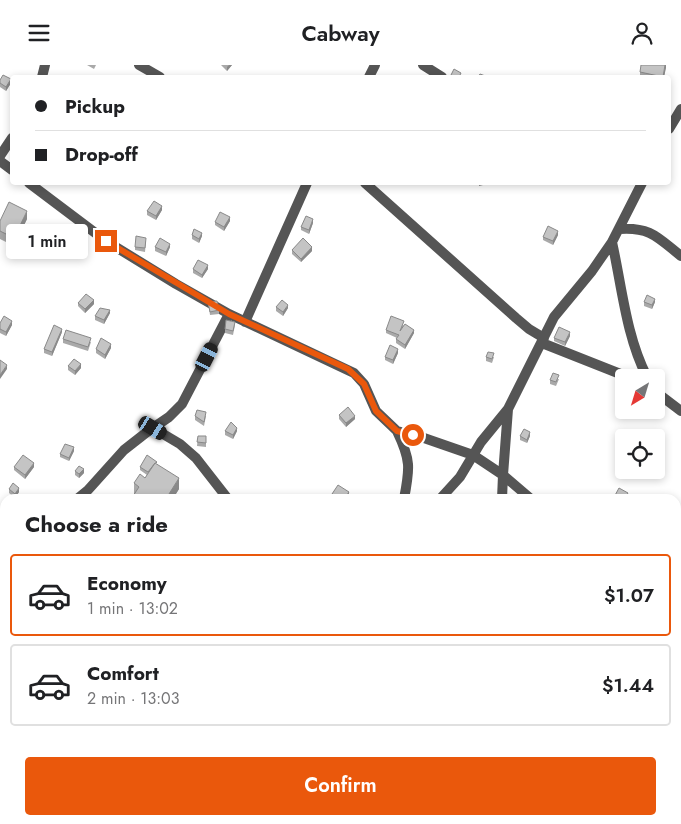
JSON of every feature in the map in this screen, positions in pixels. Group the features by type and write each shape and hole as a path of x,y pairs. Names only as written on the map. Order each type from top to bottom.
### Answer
{"street":[{"path":"139,65 156,75"},
{"path":"423,65 439,75"},
{"path":"671,126 681,109"},
{"path":"0,156 10,141"},
{"path":"32,185 106,241 229,314 354,373 364,384 376,411 397,431 406,451 409,472 405,494"},
{"path":"245,322 306,185"},
{"path":"370,185 516,319 543,340 615,371"},
{"path":"445,494 460,477 473,455 508,409 524,374 560,308 592,271 612,242 641,185"},
{"path":"620,229 630,228 652,233 681,256"},
{"path":"612,242 631,337 643,369"},
{"path":"83,494 119,455 176,411 185,399 229,314"},
{"path":"665,399 681,411"},
{"path":"502,494 508,409"},
{"path":"153,428 180,444 196,458 224,494"},
{"path":"397,431 473,455 503,475 525,494"}],"building":[{"path":"641,65 665,65 663,75 640,72"},
{"path":"454,69 461,73 460,75 451,75"},
{"path":"3,75 10,78 6,87 0,83"},
{"path":"154,201 162,206 156,216 147,211"},
{"path":"9,202 27,211 14,238 0,231 0,221"},
{"path":"220,212 230,217 224,227 215,222"},
{"path":"306,216 313,219 309,230 301,227"},
{"path":"548,226 558,231 553,241 543,237"},
{"path":"194,229 202,233 199,239 192,235"},
{"path":"136,236 146,238 145,248 135,247"},
{"path":"160,238 170,244 166,252 155,247"},
{"path":"303,238 312,247 301,259 292,250"},
{"path":"198,260 208,265 202,275 193,269"},
{"path":"86,294 94,300 85,309 78,303"},
{"path":"647,295 655,299 652,305 644,302"},
{"path":"282,300 288,305 283,312 276,307"},
{"path":"217,301 219,310 210,312 208,302"},
{"path":"100,308 110,310 104,320 95,316"},
{"path":"4,316 12,321 6,332 0,329 0,323"},
{"path":"391,316 404,321 400,331 405,324 414,330 405,345 396,339 399,335 386,330"},
{"path":"226,320 235,322 233,331 225,329"},
{"path":"54,325 62,329 52,352 44,349"},
{"path":"559,327 570,332 565,342 554,338"},
{"path":"66,330 91,338 88,347 63,339"},
{"path":"101,338 111,344 105,355 96,349"},
{"path":"390,345 398,349 393,360 385,357"},
{"path":"488,352 494,353 492,359 486,357"},
{"path":"74,359 81,364 75,371 68,366"},
{"path":"0,360 7,365 0,375"},
{"path":"553,373 559,375 556,382 550,380"},
{"path":"348,407 355,416 346,423 339,415"},
{"path":"197,410 206,412 204,422 195,416"},
{"path":"231,422 237,428 233,435 225,431"},
{"path":"524,429 530,432 527,440 520,436"},
{"path":"198,436 206,436 206,443 197,442"},
{"path":"65,444 74,447 69,458 60,454"},
{"path":"23,455 34,463 25,475 14,467"},
{"path":"147,455 157,462 148,472 140,467"},
{"path":"155,463 179,478 169,494 134,494 139,487 134,483 140,474 145,478"},
{"path":"79,466 84,469 79,474 75,471"},
{"path":"13,483 19,488 15,494 9,489"},
{"path":"338,485 349,492 348,494 332,494"},
{"path":"619,488 628,493 627,494 616,494"}],"route":[{"path":"106,241 229,314 348,369 359,377 364,384 376,411 397,431 413,435"}]}
